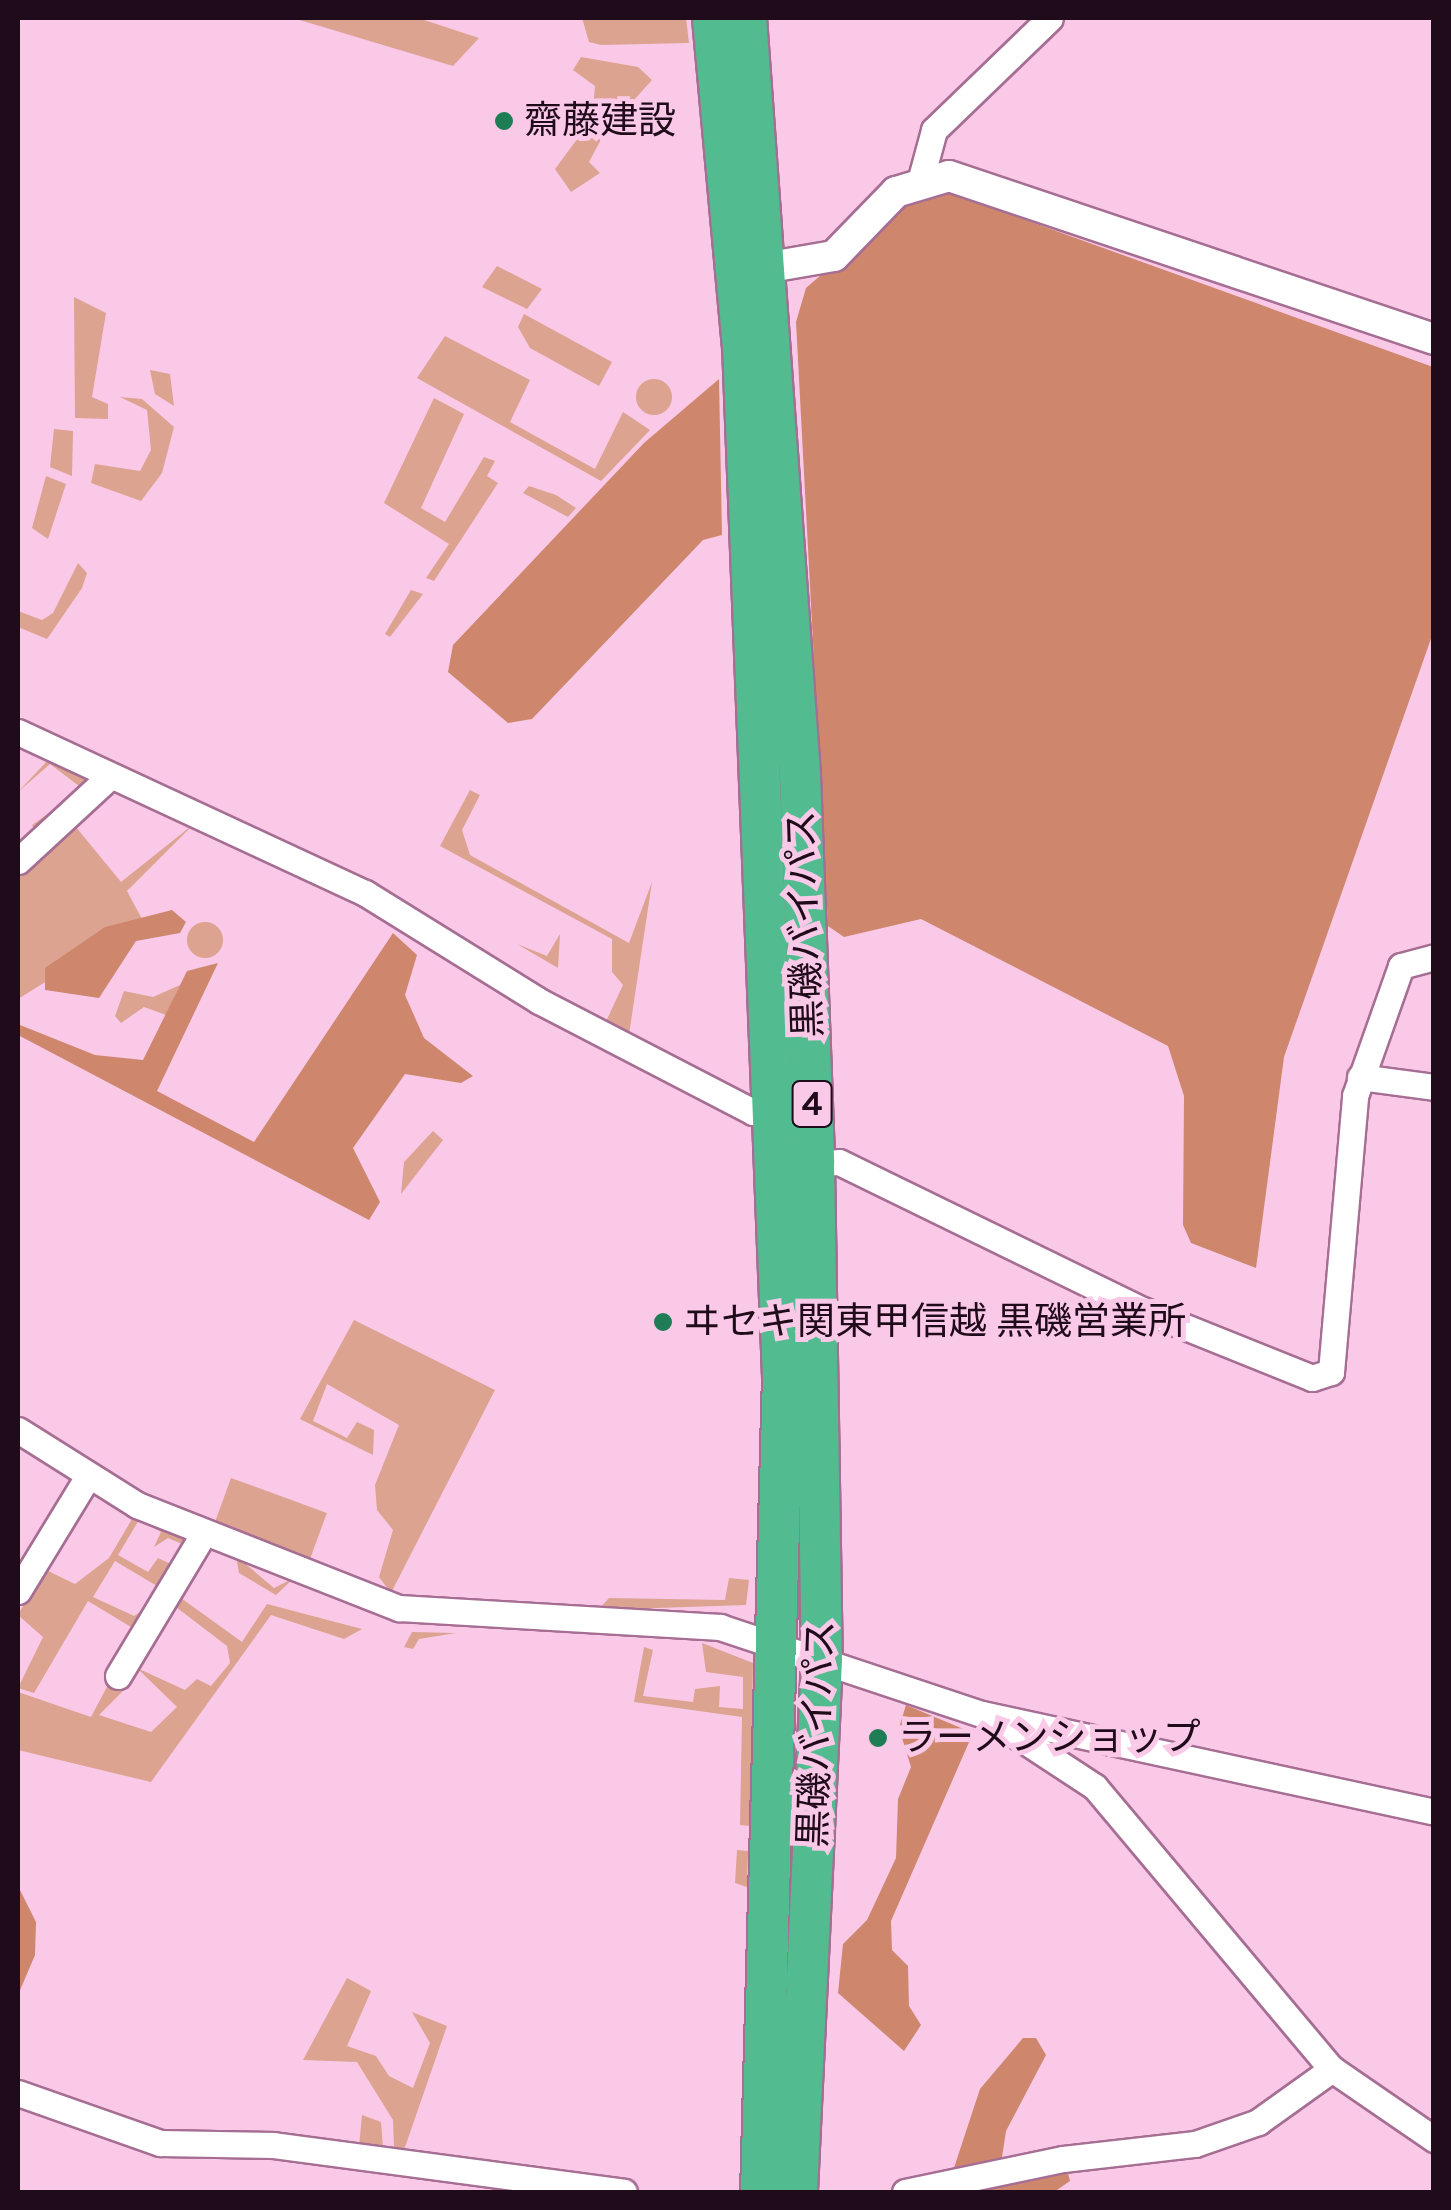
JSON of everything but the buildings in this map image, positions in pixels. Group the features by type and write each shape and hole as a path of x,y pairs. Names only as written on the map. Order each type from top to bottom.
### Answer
{"highway":[{"name":"黒磯バイパス","path":"713,18 752,271 814,1163 822,1659 798,2192"},
{"name":"黒磯バイパス","path":"746,18 776,1111 778,1641 760,2192"}],"street":[{"path":"752,271 834,256 921,178 934,130 1050,18"},
{"path":"921,178 967,181 1434,340"},
{"path":"18,732 365,893 538,1001 752,1112 776,1111"},
{"path":"18,861 110,776"},
{"path":"814,1163 839,1162 1143,1310 1312,1378 1331,1372 1360,1076 1401,966 1434,958"},
{"path":"1360,1076 1434,1087"},
{"path":"18,1430 88,1478 204,1534 399,1608 720,1627 778,1641 982,1714 1434,1812"},
{"path":"18,1591 88,1478"},
{"path":"118,1676 204,1534"},
{"path":"982,1714 1095,1787 1332,2069 1434,2139"},
{"path":"905,2192 1063,2158 1195,2144 1258,2122 1332,2069"},
{"path":"18,2093 160,2143 273,2145 624,2192"}],"shaded area":[{"path":"293,18 418,18 479,38 453,66"},
{"path":"582,18 686,18 689,43 601,45 589,42"},
{"path":"581,57 638,67 652,80 605,132 589,162 600,173 571,192 555,169 592,119 595,86 573,70"},
{"path":"940,189 1433,367 1433,633 1284,1057 1256,1268 1191,1243 1183,1225 1184,1096 1168,1046 921,919 844,937 828,926 796,322 806,288 909,199"},
{"path":"497,266 542,289 527,309 482,287"},
{"path":"74,297 106,313 92,397 108,404 108,419 75,418"},
{"path":"524,314 612,362 599,386 530,348 518,327"},
{"path":"445,336 530,380 510,422 595,469 623,412 650,430 601,481 417,378"},
{"path":"150,370 170,374 174,406 155,394"},
{"path":"654,379 667,384 672,397 667,410 654,415 641,410 636,397 641,384"},
{"path":"719,379 722,535 703,540 532,719 508,723 448,672 453,645 644,443"},
{"path":"120,397 142,399 174,427 162,473 141,501 91,483 95,464 140,471 151,450 147,410"},
{"path":"434,398 464,414 421,508 445,522 484,457 495,461 487,476 498,483 434,581 426,578 449,544 384,503"},
{"path":"54,429 73,431 72,476 50,467"},
{"path":"46,476 66,484 48,539 32,528"},
{"path":"529,486 556,495 576,508 568,517 523,493"},
{"path":"78,563 87,573 82,588 47,639 18,627 18,611 42,620 53,613"},
{"path":"411,590 423,594 390,637 385,634"},
{"path":"48,760 93,784 37,834 32,825 83,789 50,764 18,792"},
{"path":"470,790 480,795 462,830 470,855 629,943 652,882 628,1041 603,1028 623,985 612,972 612,939 440,846"},
{"path":"71,821 121,882 195,823 127,891 143,921 18,999 18,870"},
{"path":"172,910 186,922 180,933 136,941 99,998 45,990 45,968 105,927"},
{"path":"205,922 218,927 223,940 218,953 205,958 192,953 187,940 192,927"},
{"path":"393,933 417,955 405,995 424,1038 473,1076 461,1083 405,1074 353,1148 380,1202 369,1220 18,1035 20,1025 95,1055 143,1060 187,971 218,963 157,1091 254,1142"},
{"path":"560,934 558,968 517,944 547,956"},
{"path":"180,985 166,1015 144,1007 121,1023 115,1016 124,991 153,997"},
{"path":"433,1131 443,1140 401,1194 404,1162"},
{"path":"354,1320 495,1390 391,1593 379,1577 393,1530 377,1510 375,1485 399,1425 327,1384 313,1421 347,1438 357,1422 374,1430 373,1455 300,1419"},
{"path":"231,1478 327,1513 310,1560 214,1525"},
{"path":"135,1514 184,1536 187,1546 168,1538 154,1547 161,1532 139,1520 118,1555 148,1572 158,1558 175,1566 162,1589 115,1561 93,1597 134,1616 152,1605 136,1630 88,1601 34,1693 18,1688 43,1637 18,1615 44,1569 75,1584 109,1558"},
{"path":"236,1556 274,1588 294,1578 276,1595 239,1573"},
{"path":"729,1578 749,1580 746,1605 598,1610 609,1598 725,1600"},
{"path":"181,1598 242,1642 267,1604 362,1629 344,1639 271,1615 151,1782 18,1750 18,1692 91,1717 110,1681 125,1689 99,1715 151,1732 177,1707 137,1668 185,1690 197,1679 211,1686 230,1663 227,1646 176,1607"},
{"path":"412,1632 456,1633 419,1639 413,1649 404,1647"},
{"path":"702,1643 753,1663 750,1826 740,1825 742,1717 634,1702 644,1647 653,1650 643,1696 693,1702 695,1689 720,1686 719,1707 743,1709 743,1677 706,1672"},
{"path":"906,1705 973,1733 891,1921 892,1950 908,1966 909,2006 921,2025 904,2051 838,1993 843,1944 867,1920 896,1858 898,1799 911,1767 899,1728"},
{"path":"737,1850 748,1851 747,1887 735,1883"},
{"path":"18,1886 36,1922 35,1955 18,1995"},
{"path":"347,1978 371,1991 347,2046 376,2056 389,2076 413,2088 430,2043 412,2012 447,2026 404,2150 394,2148 393,2120 357,2062 303,2060"},
{"path":"1023,2038 1036,2038 1046,2055 1006,2131 999,2177 1067,2169 1070,2181 1054,2192 946,2192 980,2089"},
{"path":"362,2115 381,2122 383,2148 359,2147"}],"place":[{"name":"齋藤建設","path":"504,121"},
{"name":"ヰセキ関東甲信越 黒磯営業所","path":"663,1322"},
{"name":"ラーメンショップ","path":"878,1738"}]}
